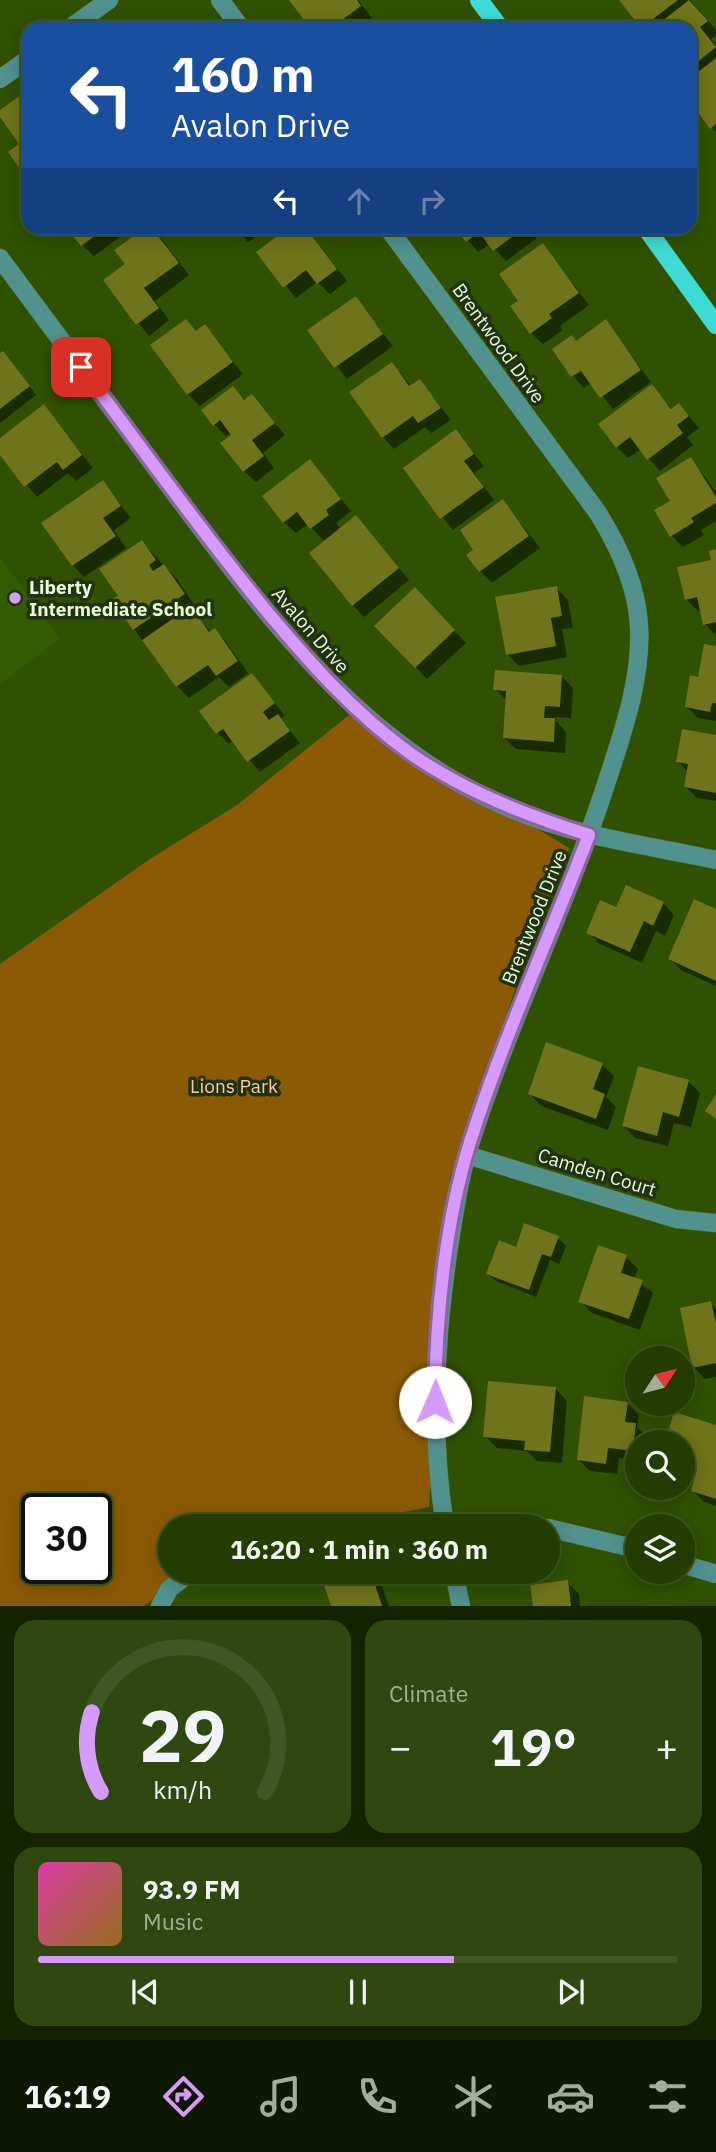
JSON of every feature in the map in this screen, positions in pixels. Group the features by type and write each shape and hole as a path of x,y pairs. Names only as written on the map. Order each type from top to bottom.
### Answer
{"main road":[{"path":"479,0 495,21"},
{"path":"651,235 716,325"}],"street":[{"path":"80,21 109,0"},
{"path":"220,0 236,21"},
{"path":"0,79 21,64"},
{"name":"Brentwood Drive","path":"393,235 598,513 621,551 639,626 634,685 589,835 467,1155 448,1253 436,1360 436,1450 444,1514"},
{"name":"Avalon Drive","path":"0,258 227,563 307,660 350,705 411,754 456,782 512,809 589,835 716,860"},
{"name":"Camden Court","path":"467,1155 676,1219 716,1223"},
{"path":"560,1531 625,1546"},
{"path":"695,1568 716,1574"},
{"path":"160,1606 169,1589 175,1584"},
{"path":"456,1584 461,1606"}],"shaded area":[{"name":"Liberty Intermediate School","path":"0,557 60,639 0,684"}],"green space":[{"name":"Lions Park","path":"349,715 569,848 534,935 450,1178 429,1507 394,1514 158,1514 158,1584 174,1584 144,1606 0,1606 0,964 150,859 237,805"}],"building":[{"path":"289,0 357,0 361,6 341,21 305,21"},
{"path":"619,0 678,0 650,21 636,21"},
{"path":"689,0 708,21 700,27 716,47 697,62 697,21 662,21"},
{"path":"716,58 716,124 710,129 697,111 697,73"},
{"path":"21,95 21,170 8,152 19,144 0,117 0,110"},
{"path":"72,235 96,235 81,246"},
{"path":"135,235 157,235 179,263 144,288 159,308 136,325 103,280 125,264 114,250"},
{"path":"279,235 311,235 337,269 317,284 306,270 283,288 256,252"},
{"path":"460,235 475,235 466,242"},
{"path":"481,235 515,235 493,251"},
{"path":"543,243 579,293 549,314 552,318 530,334 510,306 518,301 499,274"},
{"path":"356,296 383,334 334,368 307,330"},
{"path":"186,319 196,331 205,324 233,362 187,395 150,345"},
{"path":"606,319 641,370 600,398 581,371 571,377 552,349 572,335 576,341"},
{"path":"3,351 30,386 0,409 0,353"},
{"path":"392,362 409,386 420,379 441,408 418,423 413,416 382,438 349,392"},
{"path":"652,384 671,409 679,403 689,416 677,425 683,433 647,460 630,437 616,448 598,424"},
{"path":"233,386 244,400 252,394 275,423 252,440 264,456 243,472 220,443 231,435 220,420 213,426 201,410"},
{"path":"44,404 82,455 63,470 57,462 24,487 0,455 0,438"},
{"path":"456,429 474,454 464,461 484,487 440,519 403,468"},
{"path":"691,457 716,497 716,503 691,518 694,522 670,537 654,510 670,501 656,478"},
{"path":"310,459 341,499 326,510 329,515 310,529 297,512 283,523 262,496"},
{"path":"103,480 121,506 103,518 116,536 72,566 41,523"},
{"path":"503,499 529,536 479,572 466,555 473,550 460,530"},
{"path":"356,515 399,568 352,606 309,553"},
{"path":"142,540 156,560 149,565 153,571 164,564 185,594 133,630 112,599 118,596 99,569"},
{"path":"716,549 716,622 703,625 697,597 685,600 677,567 711,560 709,551"},
{"path":"557,586 562,616 551,618 556,646 506,655 495,597"},
{"path":"415,587 455,630 415,668 374,626"},
{"path":"191,606 209,632 215,628 238,661 216,676 208,665 176,687 142,640"},
{"path":"704,644 716,646 716,703 712,703 710,712 685,707 690,675 698,677"},
{"path":"495,670 562,675 560,707 545,706 544,718 555,718 554,742 503,738 506,691 493,690"},
{"path":"252,673 275,703 263,712 269,720 278,714 290,731 247,762 223,729 216,734 199,711"},
{"path":"682,729 716,735 716,793 684,787 688,764 676,762"},
{"path":"626,885 664,902 653,926 644,921 630,952 586,933 600,900 616,907"},
{"path":"694,899 716,909 716,981 668,959"},
{"path":"546,1042 603,1063 593,1089 605,1094 596,1119 528,1094"},
{"path":"638,1066 689,1080 679,1117 663,1112 657,1136 622,1126"},
{"path":"716,1094 716,1119 705,1111"},
{"path":"524,1223 559,1236 551,1257 542,1254 529,1290 486,1274 499,1240 516,1247"},
{"path":"598,1245 627,1255 621,1273 643,1280 629,1319 578,1302"},
{"path":"711,1301 716,1323 716,1363 695,1367 695,1346 688,1346 680,1308"},
{"path":"488,1381 556,1387 550,1452 524,1450 525,1441 483,1437"},
{"path":"584,1396 625,1402 625,1422 636,1423 635,1430 625,1430 625,1450 608,1448 606,1464 577,1460"},
{"path":"673,1416 687,1416 716,1425 716,1499 695,1492 695,1430 669,1430"},
{"path":"568,1580 571,1606 533,1606 530,1585 560,1584 560,1581"},
{"path":"375,1584 382,1606 331,1606 324,1585"}],"place":[{"name":"Liberty Intermediate School","path":"15,598"}],"route":[{"path":"81,367 227,563 307,660 350,705 411,754 456,782 512,809 589,835 467,1155 455,1208 447,1265 436,1360 435,1402"}]}
